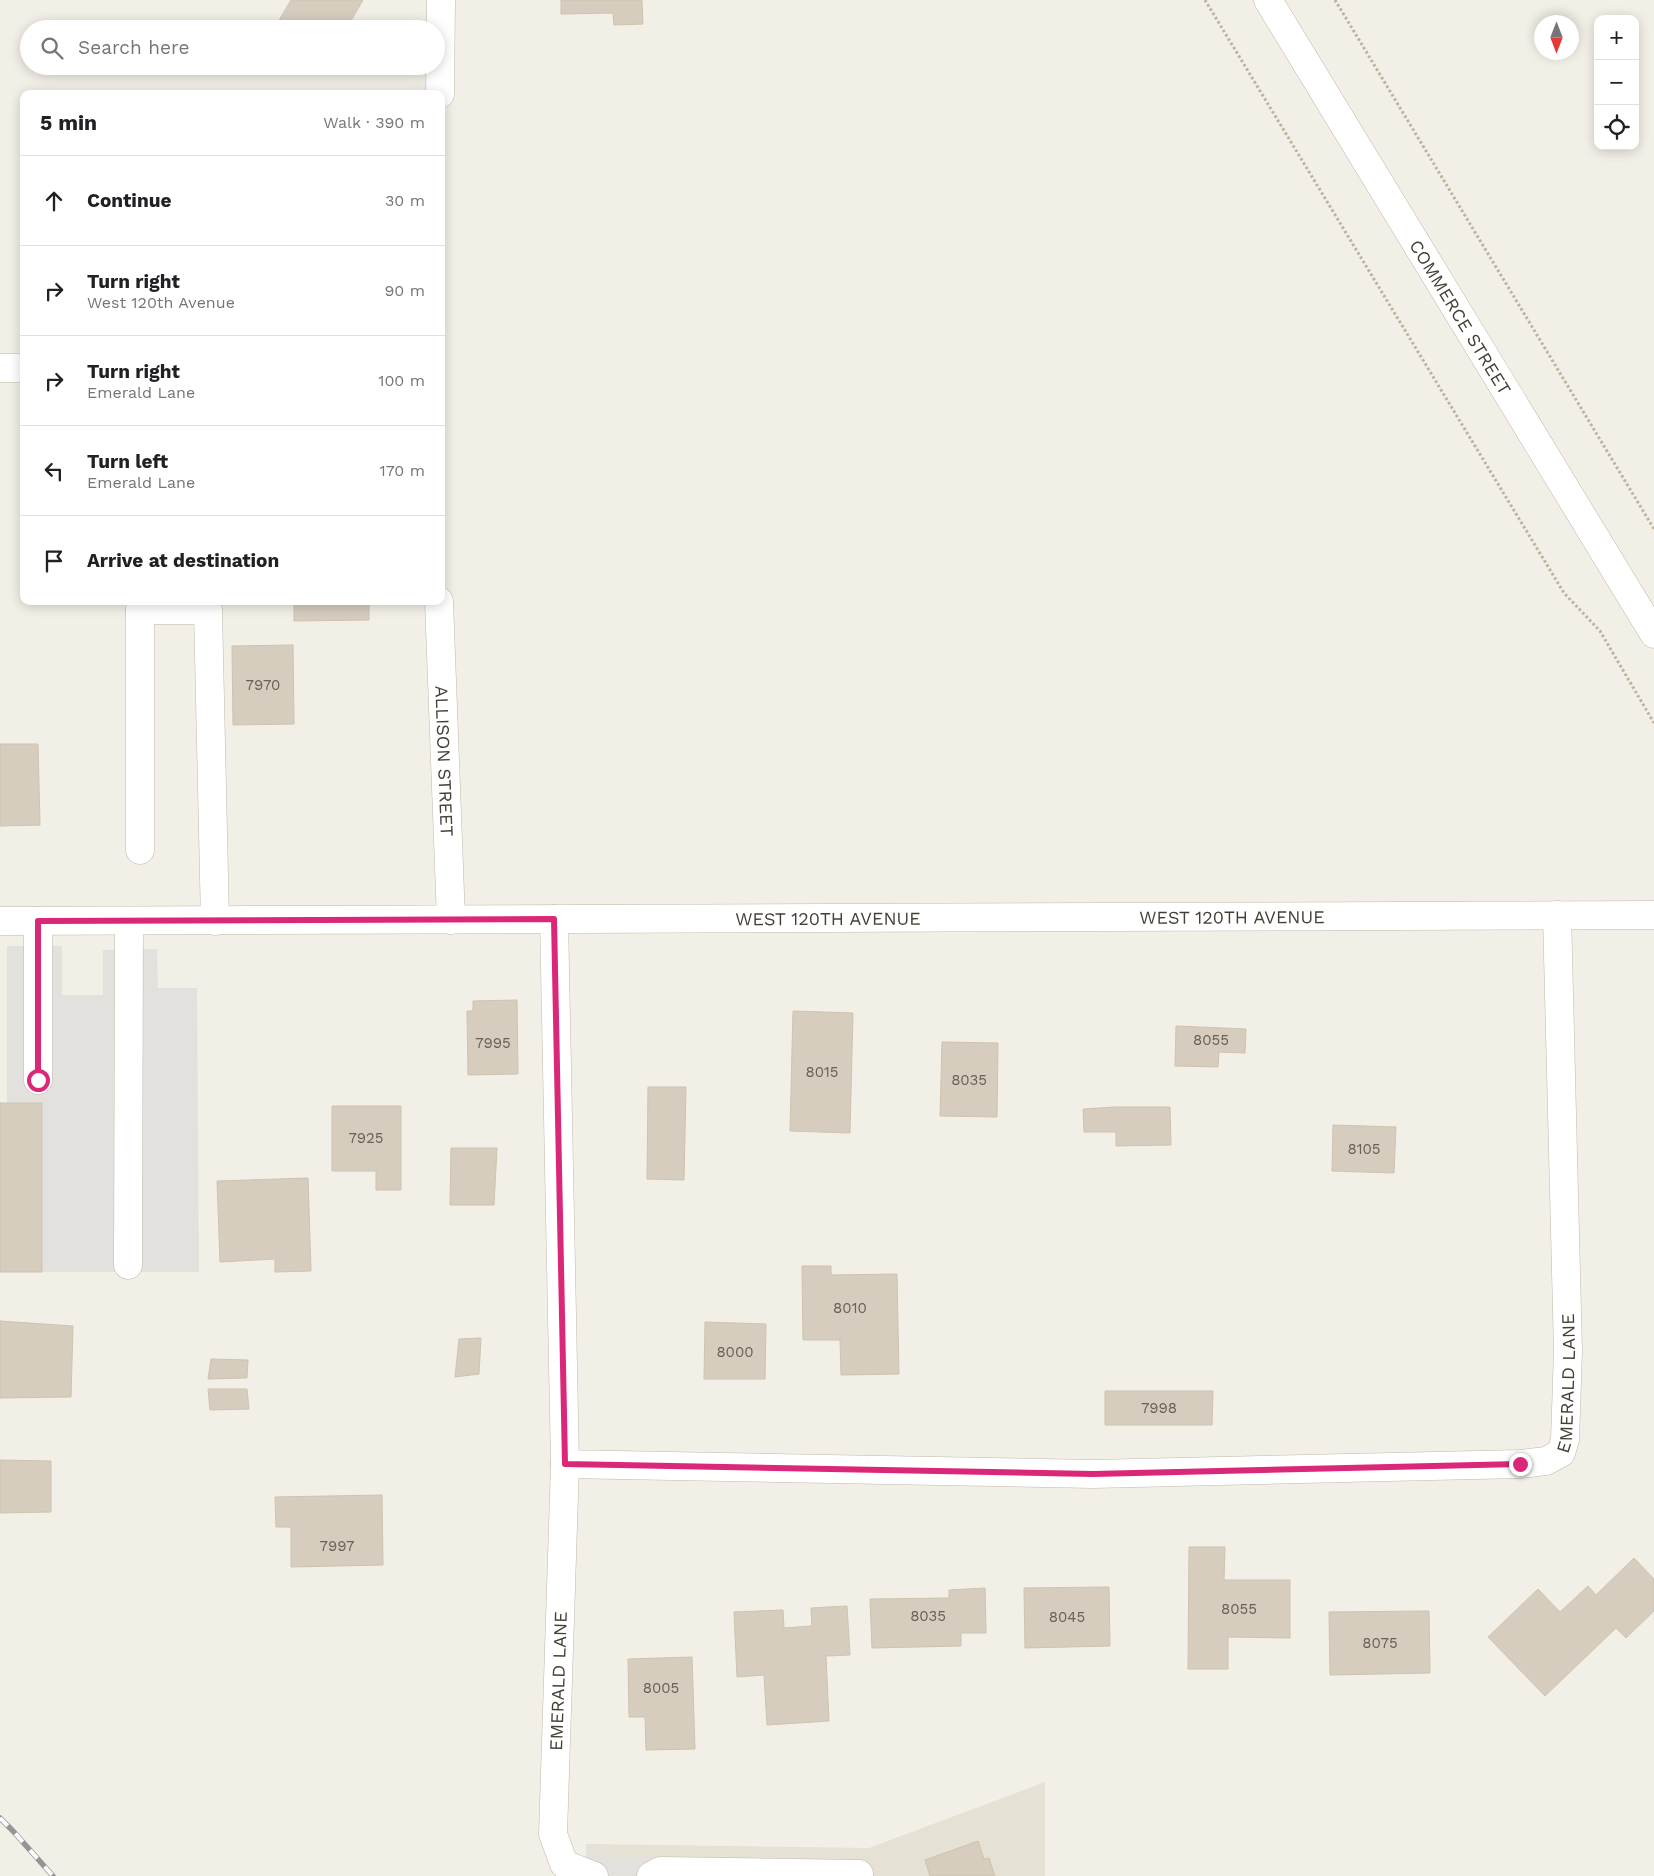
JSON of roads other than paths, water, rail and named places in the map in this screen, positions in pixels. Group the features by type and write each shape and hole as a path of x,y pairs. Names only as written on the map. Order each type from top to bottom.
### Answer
{"street":[{"path":"441,0 441,20"},
{"name":"COMMERCE STREET","path":"1268,0 1654,634"},
{"path":"440,75 440,90"},
{"path":"0,368 20,368"},
{"name":"ALLISON STREET","path":"439,605 451,920"},
{"path":"140,850 141,606 208,610 215,920"},
{"name":"EMERALD LANE","path":"565,1464 1093,1474 1520,1464 1546,1461 1560,1453 1565,1440 1568,1351 1557,915"},
{"name":"WEST 120TH AVENUE","path":"0,921 1654,915"},
{"name":"EMERALD LANE","path":"554,919 565,1464 553,1834 564,1864 594,1876"},
{"path":"38,921 38,1080"},
{"path":"128,1265 129,921"},
{"path":"651,1876 660,1871 859,1874"}],"railway":[{"path":"0,1818 53,1876"}]}
